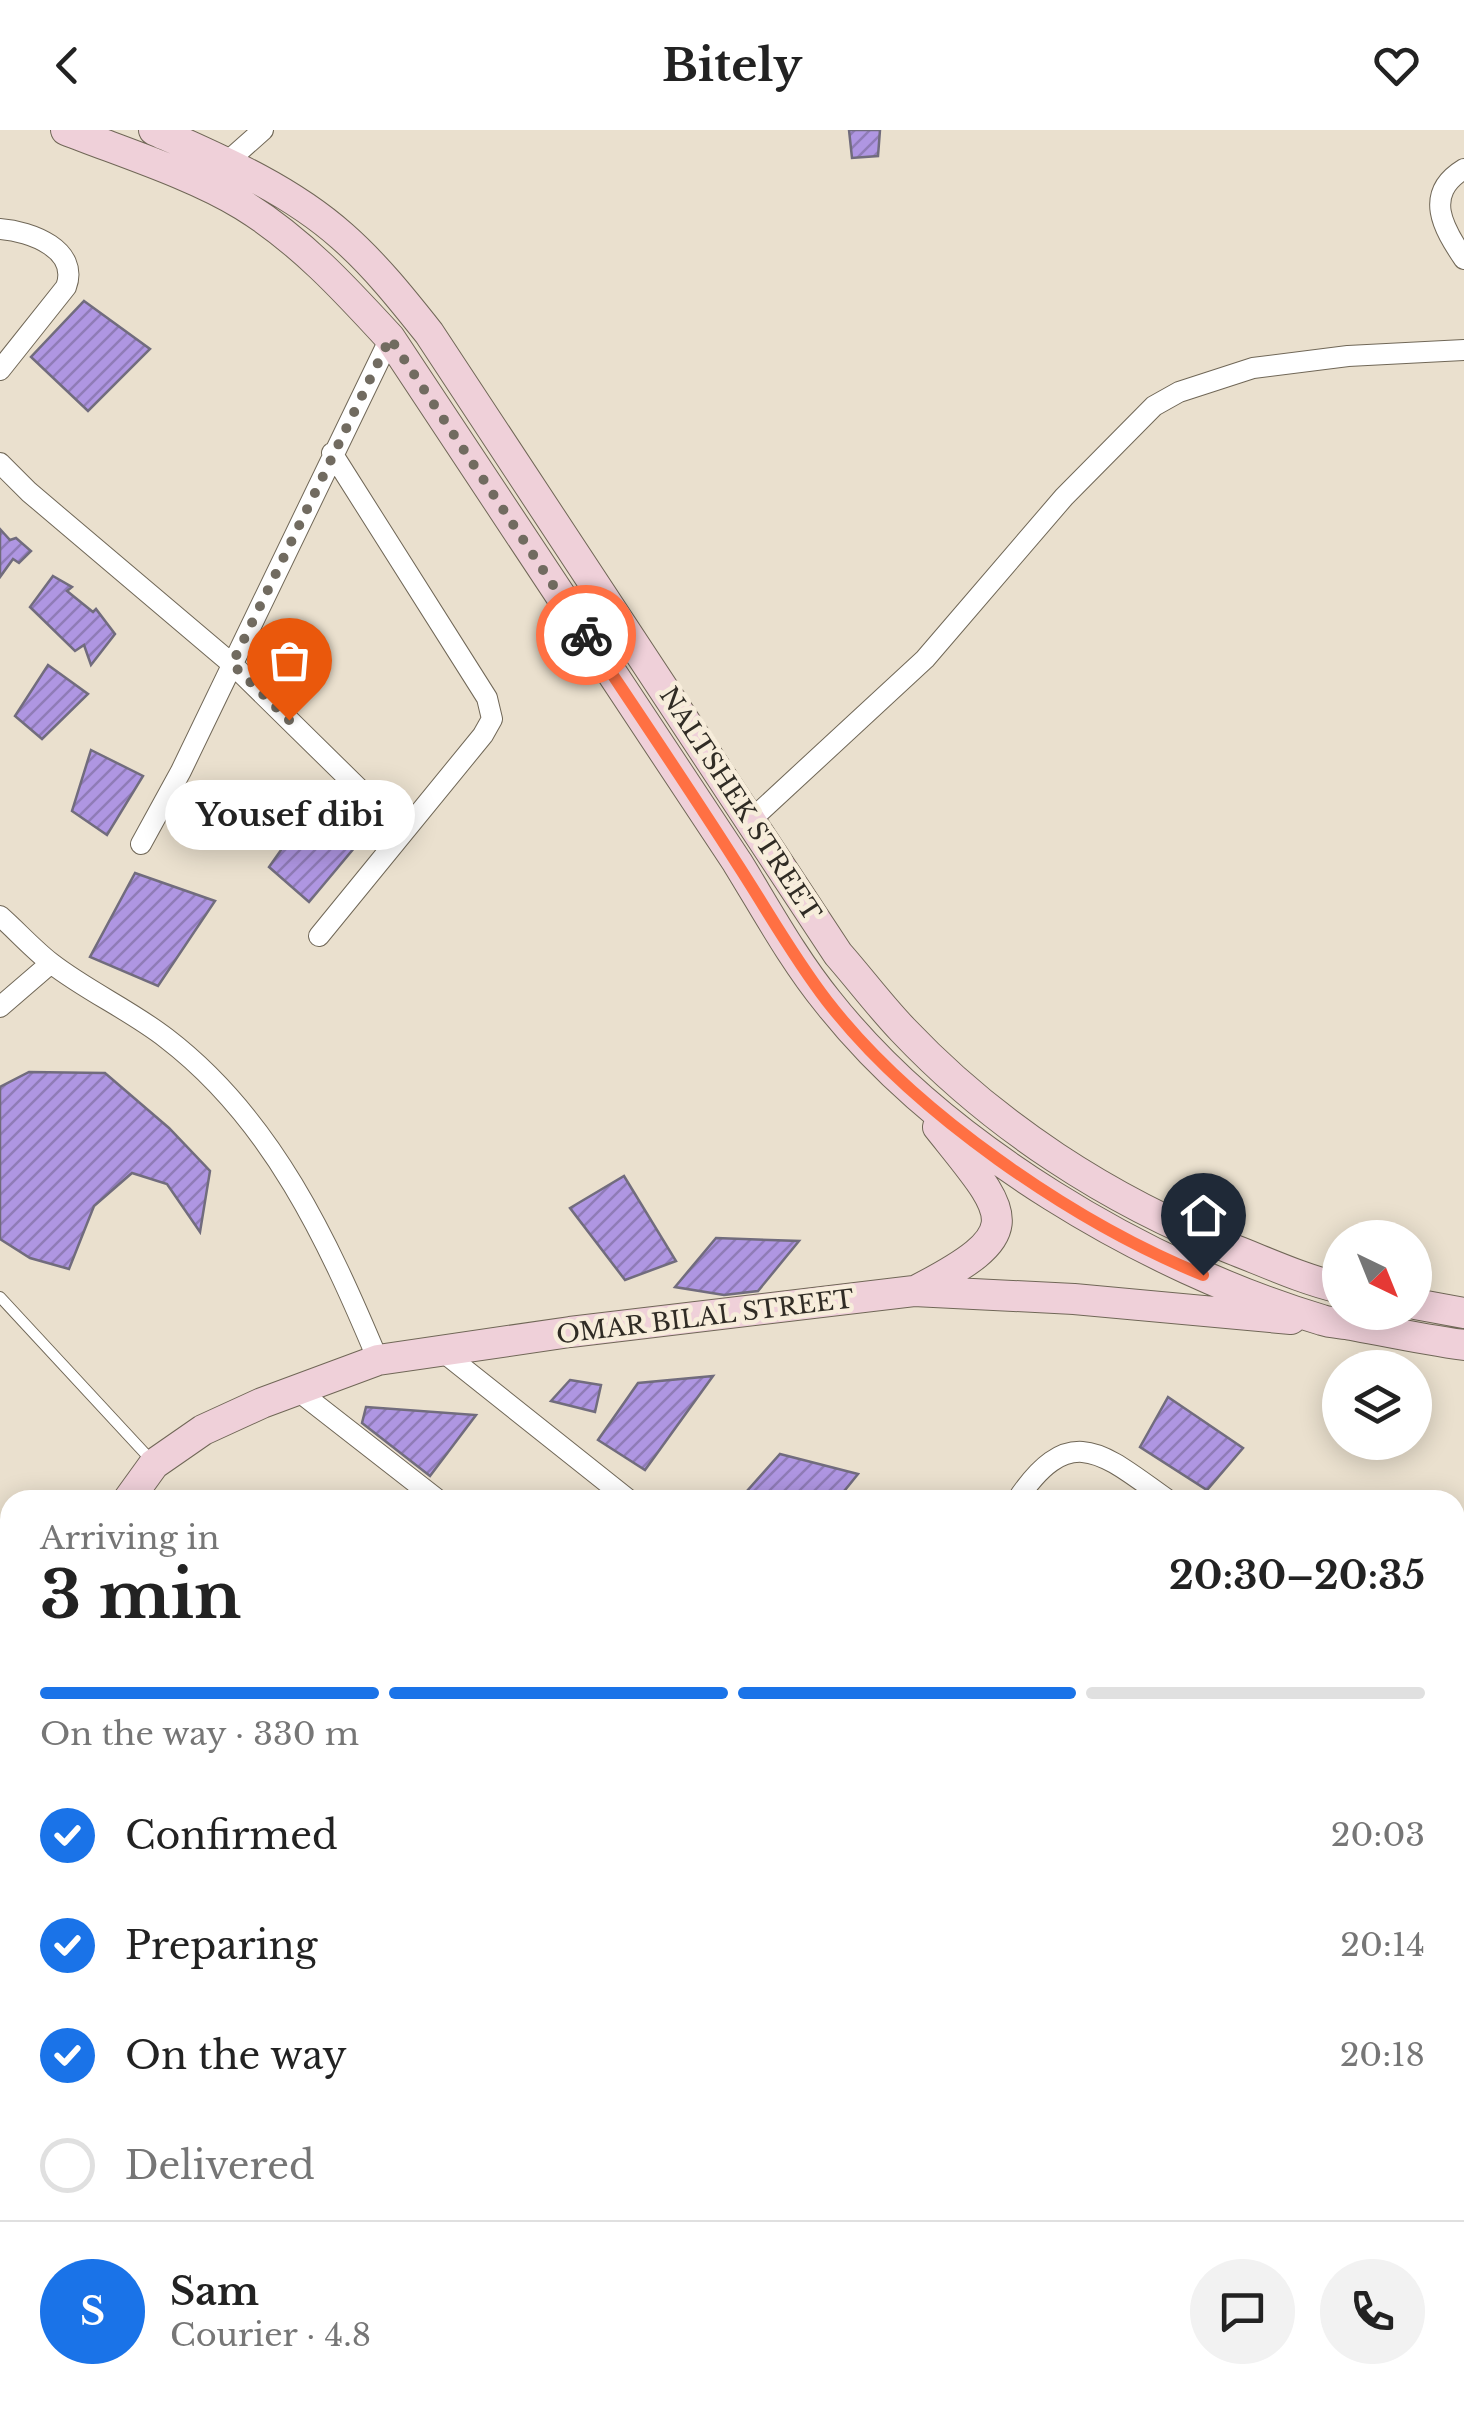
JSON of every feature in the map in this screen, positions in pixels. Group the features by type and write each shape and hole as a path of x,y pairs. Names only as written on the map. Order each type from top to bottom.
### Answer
{"main road":[{"name":"NALTSHEK STREET","path":"66,130 240,204 290,239 335,278 390,338 789,946 827,1001 895,1074 985,1148 1116,1232 1171,1262 1322,1320"},
{"name":"NALTSHEK STREET","path":"154,130 227,162 328,224 407,305 752,819 838,954 904,1031 981,1102 1092,1182 1160,1220 1278,1269 1322,1282"},
{"path":"895,1074 978,1176 996,1206 998,1226 988,1246 976,1256 914,1291"},
{"name":"OMAR BILAL STREET","path":"135,1490 154,1464 203,1430 378,1360 570,1332 914,1291 1322,1321"},
{"path":"1432,1307 1464,1312"},
{"name":"NALTSHEK STREET","path":"1367,1330 1464,1345"}],"street":[{"path":"227,162 263,130"},
{"path":"1464,169 1442,188 1440,201 1449,236 1464,259"},
{"path":"0,229 53,246 62,254 70,274 66,287 0,370"},
{"path":"141,844 390,338"},
{"path":"752,819 925,659 1064,497 1154,406 1197,386 1253,368 1348,356 1464,350"},
{"path":"319,936 492,719 492,710 332,453"},
{"path":"0,464 232,664 402,831"},
{"path":"0,916 51,963 167,1038 238,1108 270,1148 327,1242 378,1360"},
{"path":"0,1007 51,963"},
{"path":"442,1352 616,1490"},
{"path":"296,1390 425,1490"},
{"path":"1024,1490 1044,1464 1060,1454 1076,1451 1116,1464 1154,1490"}],"lane":[{"path":"0,1297 154,1464"}],"building":[{"path":"849,130 880,130 878,156 852,158"},
{"path":"84,301 150,349 88,411 31,357"},
{"path":"0,529 10,540 16,538 31,551 19,563 13,559 0,577"},
{"path":"53,576 72,587 67,591 93,612 96,609 115,634 91,665 84,645 75,651 30,607"},
{"path":"48,665 88,694 42,739 15,716"},
{"path":"91,750 143,776 107,835 72,811"},
{"path":"327,785 370,829 309,902 269,867"},
{"path":"135,873 215,901 158,986 90,957"},
{"path":"29,1072 105,1073 169,1128 210,1171 200,1232 167,1184 132,1173 94,1206 69,1269 30,1258 0,1239 0,1087"},
{"path":"624,1176 676,1261 625,1280 570,1208"},
{"path":"716,1238 799,1241 758,1291 724,1295 675,1287"},
{"path":"713,1376 645,1470 598,1440 638,1383"},
{"path":"570,1380 601,1385 595,1412 551,1401"},
{"path":"1168,1397 1243,1448 1207,1490 1140,1447"},
{"path":"366,1407 476,1415 430,1476 362,1423"},
{"path":"780,1454 858,1474 845,1490 748,1490"}],"way so far":[{"path":"289,720 232,664 390,338 586,635"}],"place":[{"name":"Yousef dibi","path":"289,720"}],"route":[{"path":"586,635 789,946 858,1038 985,1148 1116,1232 1203,1275"}]}
